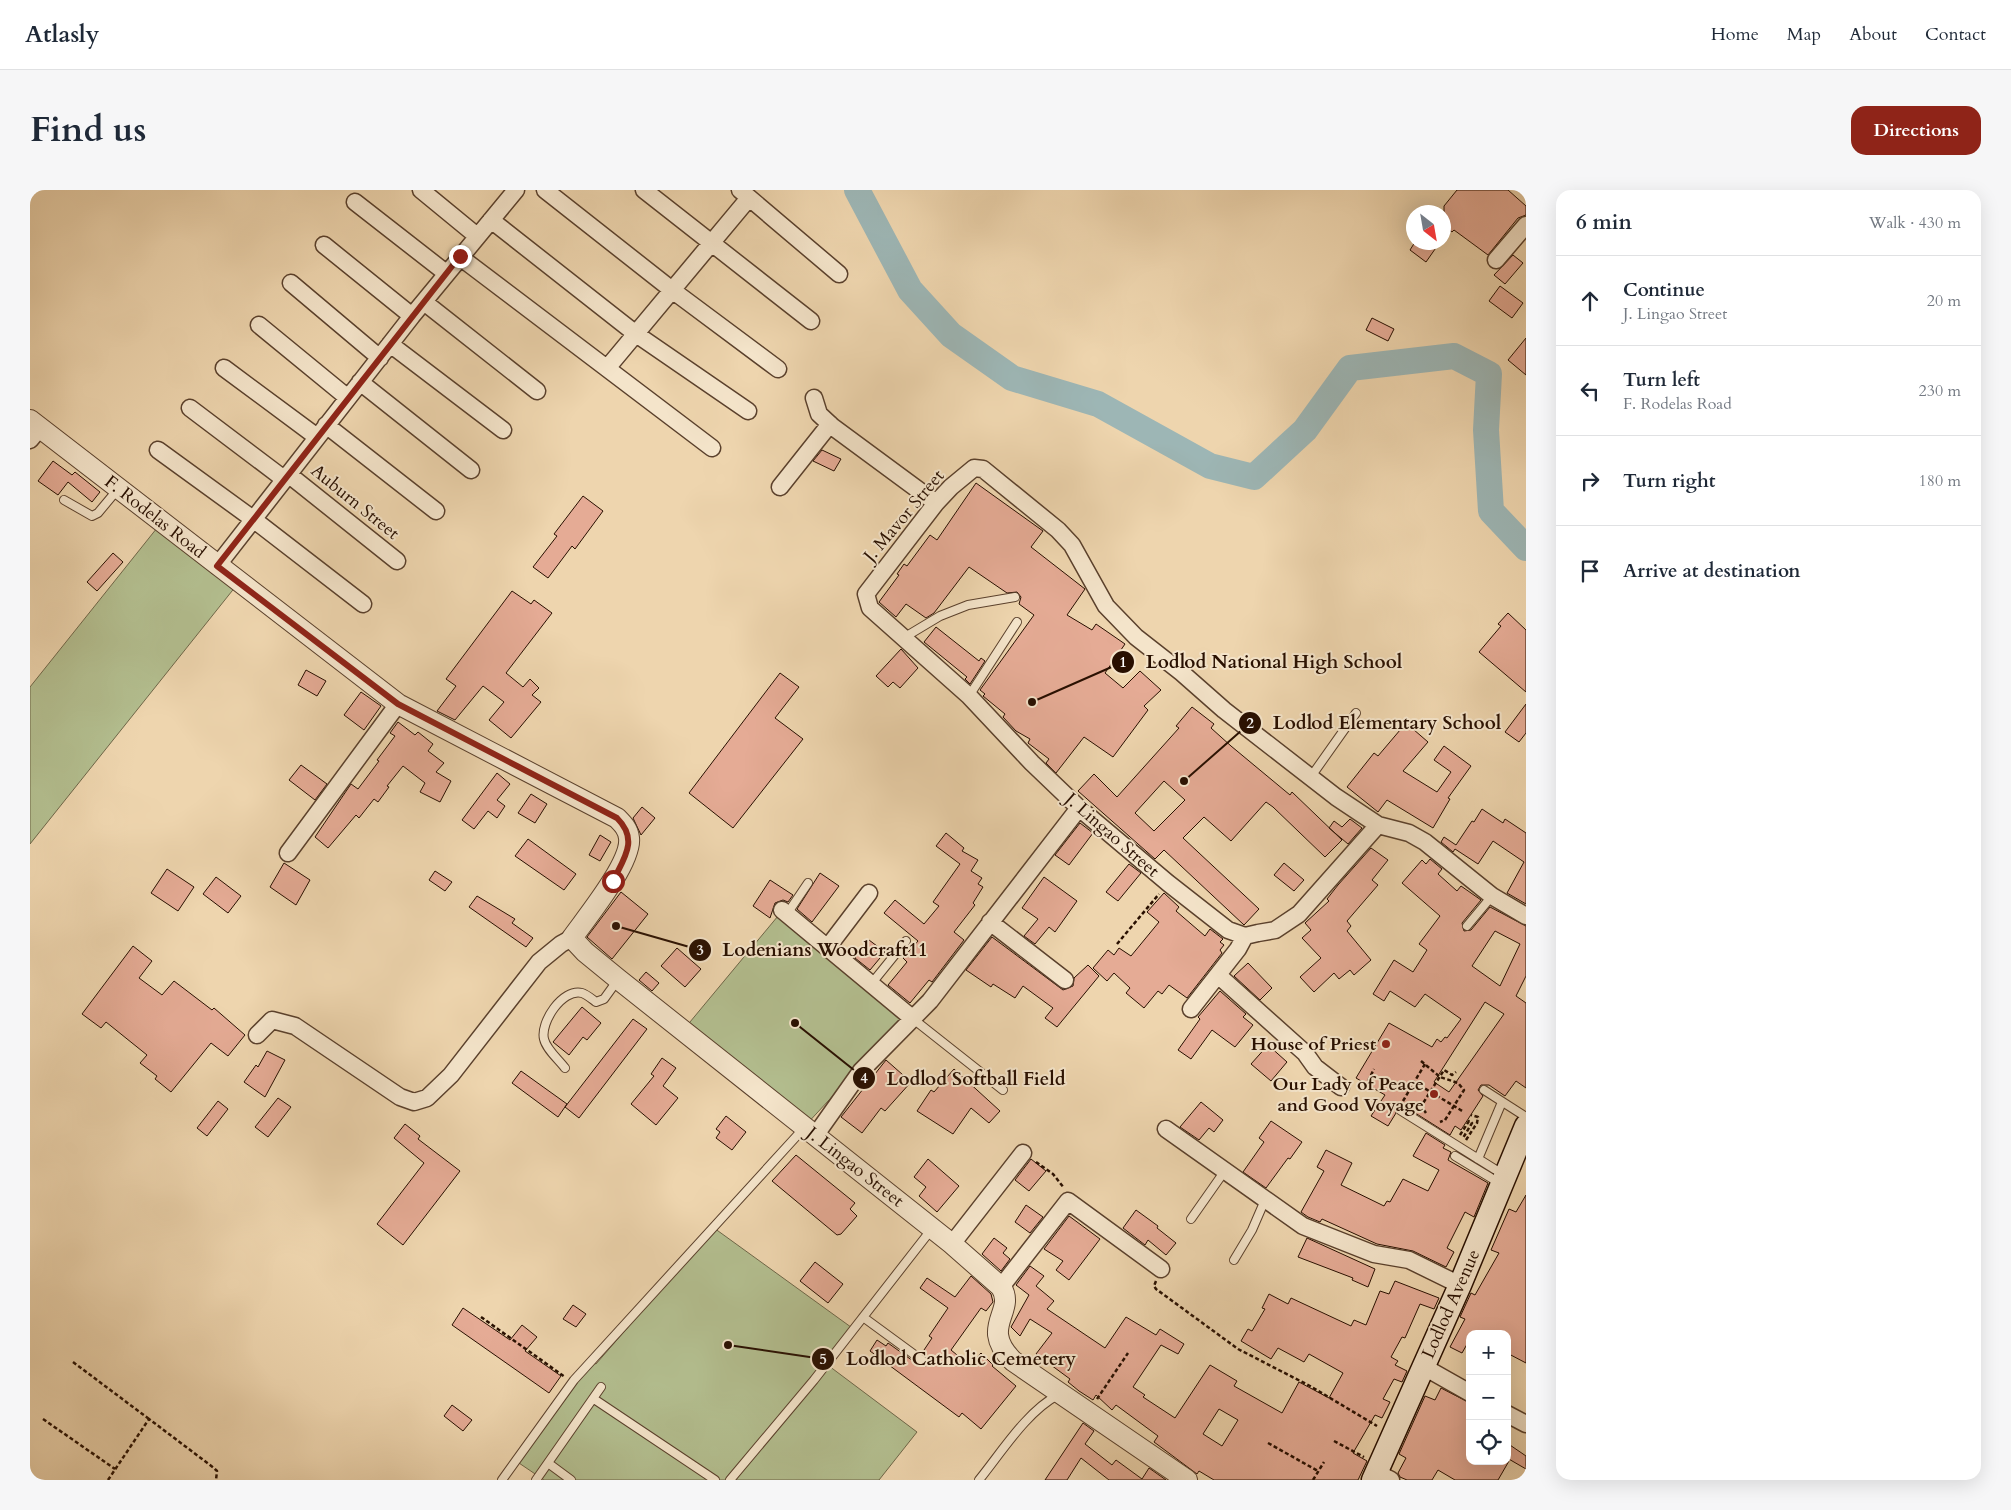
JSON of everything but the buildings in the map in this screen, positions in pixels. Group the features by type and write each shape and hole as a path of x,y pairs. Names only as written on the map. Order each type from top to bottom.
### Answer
{"main road":[{"name":"Lodlod Avenue","path":"1381,1475 1393,1436 1460,1285 1526,1126"}],"street":[{"path":"421,190 477,236"},
{"path":"545,190 672,290 778,369"},
{"path":"644,190 811,321"},
{"path":"217,566 412,316 512,192"},
{"path":"608,367 711,244 744,194 839,274"},
{"path":"355,202 446,273"},
{"path":"491,220 636,334 748,411"},
{"path":"1496,260 1526,225"},
{"path":"324,245 412,316"},
{"path":"460,256 712,448"},
{"path":"291,283 380,358"},
{"path":"424,302 537,391"},
{"path":"259,325 348,398"},
{"path":"390,344 503,430"},
{"path":"224,368 322,431 436,511"},
{"path":"360,382 471,470"},
{"path":"814,398 819,414 830,424 936,503"},
{"name":"Auburn Street","path":"190,408 286,476 396,561"},
{"path":"780,487 830,424"},
{"name":"F. Rodelas Road","path":"33,430 119,487 217,566 398,704 550,785 602,808 625,826 629,838 628,851 613,881 572,938"},
{"path":"158,450 253,518 363,604"},
{"name":"J. Mavor Street","path":"866,594 936,503 951,487 974,468 983,469 1058,530 1072,545 1106,606 1136,637 1310,778 1378,825 1409,833 1425,842 1492,896 1526,916"},
{"name":"J. Lingao Street","path":"866,594 870,608 905,637 969,696 1032,763 1079,808 1168,883 1228,930 1245,936"},
{"path":"288,853 398,704"},
{"path":"810,1132 860,1071 930,1001 1079,808"},
{"path":"1191,1009 1238,950 1245,936 1275,930 1299,914 1378,825"},
{"path":"828,948 869,893"},
{"path":"784,912 912,1018"},
{"path":"990,922 1066,980"},
{"path":"258,1034 272,1020 295,1026 400,1097 414,1102 427,1098 451,1075 539,962 561,944 572,938"},
{"name":"J. Lingao Street","path":"572,938 585,952 618,979 952,1244 1001,1287"},
{"path":"1218,976 1305,1053 1315,1067 1341,1087"},
{"path":"1166,1129 1224,1172 1316,1233 1374,1254 1409,1260 1460,1285"},
{"path":"952,1244 1023,1153"},
{"path":"1161,1269 1068,1201 1001,1287 1005,1292 997,1327 998,1339 1002,1350 1013,1361 1187,1480"},
{"path":"1424,1367 1466,1392"},
{"path":"1511,1416 1526,1424"}],"lane":[{"path":"64,500 92,516 98,513 119,487"},
{"path":"905,637 940,616 968,605 1015,597"},
{"path":"969,696 1017,622"},
{"path":"1310,778 1356,713"},
{"path":"784,912 808,883"},
{"path":"1467,926 1492,896"},
{"path":"872,983 906,941"},
{"path":"565,1068 545,1042 543,1030 549,1014 573,993 582,993 596,1002 604,999 618,979"},
{"path":"912,1018 1003,1090"},
{"path":"1484,1090 1526,1117"},
{"path":"1478,1159 1502,1102"},
{"path":"1401,1106 1478,1159 1504,1181"},
{"path":"502,1480 572,1382 810,1132"},
{"path":"1455,1156 1504,1181"},
{"path":"1191,1219 1224,1172"},
{"path":"1234,1260 1252,1230 1265,1200"},
{"path":"730,1480 864,1317 932,1228"},
{"path":"864,1317 923,1361"},
{"path":"536,1480 601,1387"},
{"path":"979,1480 1028,1420 1047,1401 1059,1394"},
{"path":"594,1399 715,1480"},
{"path":"548,1463 571,1480"}],"path":[{"path":"1117,944 1168,883"},
{"path":"1421,1061 1440,1077 1458,1083 1463,1088 1463,1092 1445,1120 1435,1122"},
{"path":"1401,1106 1425,1064"},
{"path":"1368,1080 1372,1077 1374,1069"},
{"path":"1420,1108 1444,1070 1452,1075 1456,1072"},
{"path":"1414,1082 1464,1112"},
{"path":"1398,1100 1401,1106"},
{"path":"1401,1106 1420,1108 1429,1118"},
{"path":"1459,1130 1455,1136 1458,1138 1469,1120 1472,1123 1463,1140 1466,1141 1477,1123 1478,1117 1471,1115"},
{"path":"1023,1153 1053,1174 1063,1184 1068,1201"},
{"path":"1161,1269 1154,1286 1156,1290 1230,1343 1393,1436"},
{"path":"481,1317 572,1382"},
{"path":"1090,1414 1102,1390 1128,1353"},
{"path":"74,1362 214,1468 217,1471 215,1480"},
{"path":"44,1419 115,1469"},
{"path":"108,1480 149,1419"},
{"path":"1334,1442 1381,1475"},
{"path":"1268,1443 1318,1471"},
{"path":"1313,1480 1324,1462"}],"green space":[{"path":"157,528 236,586 30,844 30,687"},
{"path":"778,916 905,1018 804,1127 685,1028"},
{"path":"714,1228 855,1330 829,1366 917,1432 879,1480 544,1480 516,1461 588,1360 596,1364"}],"waterway":[{"path":"857,190 910,290 951,335 1012,378 1098,404 1210,466 1254,477 1305,430 1350,368 1454,356 1489,374 1486,430 1491,511 1526,548"}],"place":[{"name":"Lodlod National High School","path":"1032,702"},
{"name":"Lodlod Elementary School","path":"1184,781"},
{"name":"Lodenians Woodcraft11","path":"616,926"},
{"name":"Lodlod Softball Field","path":"795,1023"},
{"name":"House of Priest","path":"1386,1044"},
{"name":"Our Lady of Peace and Good Voyage","path":"1434,1094"},
{"name":"Lodlod Catholic Cemetery","path":"728,1345"}],"route":[{"path":"460,256 217,566 398,704 550,785 602,808 617,818 625,826 629,838 628,851 613,881"}]}
